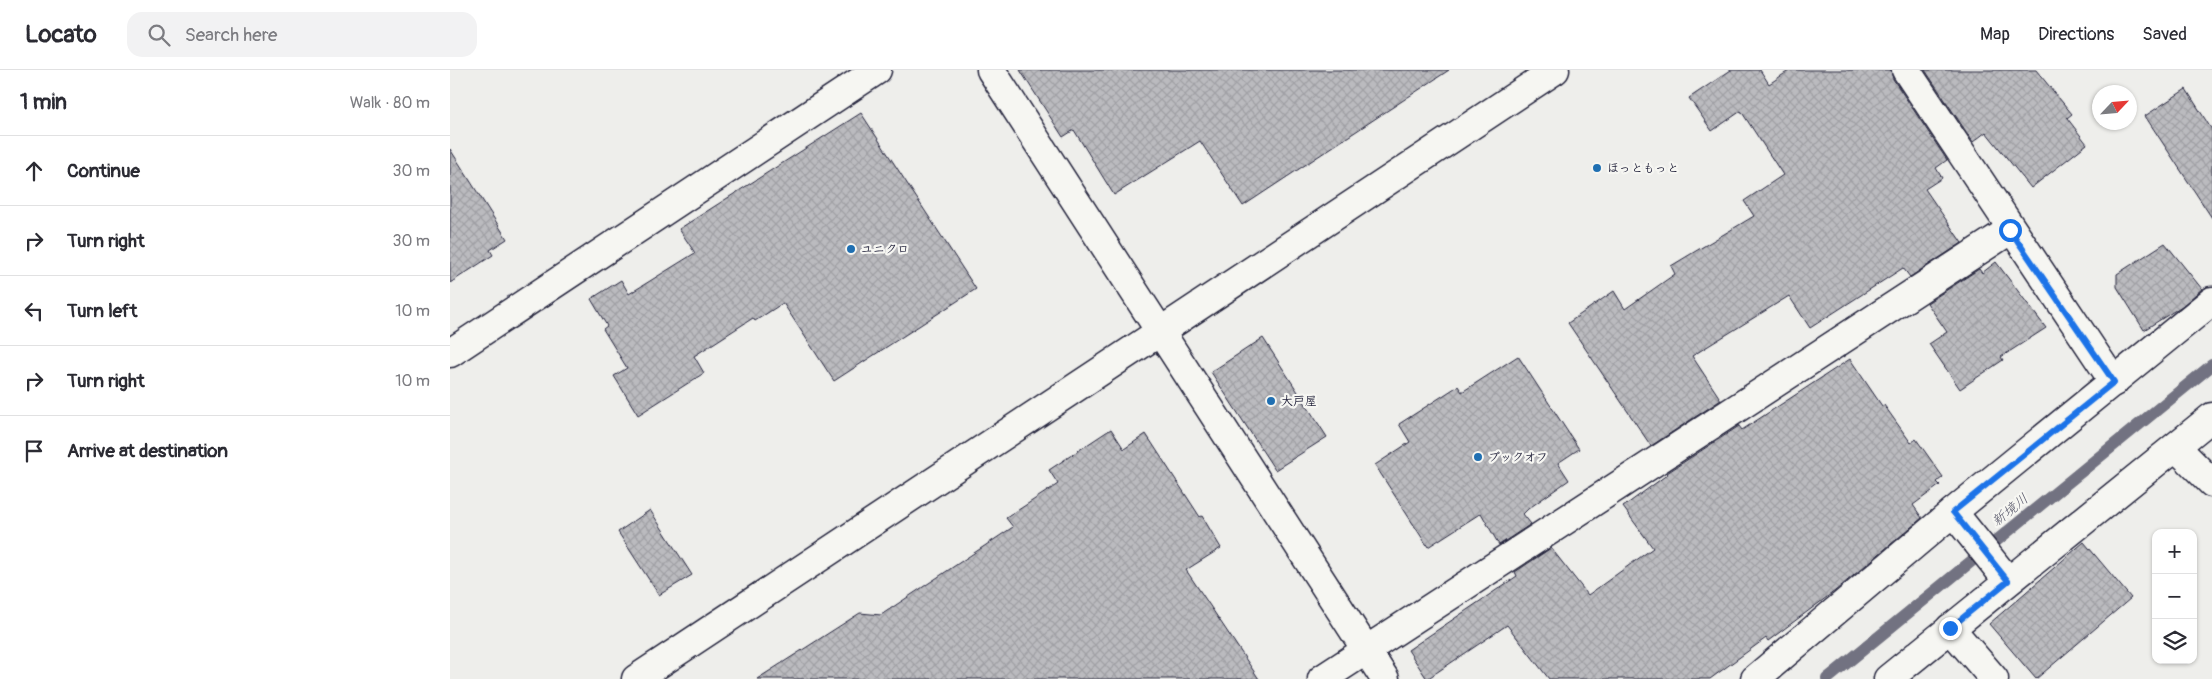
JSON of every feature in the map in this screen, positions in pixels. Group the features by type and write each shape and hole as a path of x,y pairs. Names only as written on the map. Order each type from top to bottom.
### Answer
{"street":[{"path":"450,353 877,70"},
{"path":"991,70 1385,679"},
{"path":"636,679 1555,70"},
{"path":"1906,70 2010,230 2114,382"},
{"path":"1322,679 2010,230"},
{"path":"1755,679 1953,512 2212,300"},
{"path":"1888,679 2212,417"},
{"path":"2176,447 2212,482"},
{"path":"1953,512 2008,581"},
{"path":"1950,628 1994,679"}],"building":[{"path":"1020,70 1449,70 1243,206 1200,141 1114,195 1074,130 1063,137"},
{"path":"1731,70 1760,70 1769,84 1790,70 1891,70 1893,79 1947,160 1936,168 1942,178 1925,189 1962,243 1910,277 1903,268 1810,328 1789,296 1692,356 1721,400 1651,446 1568,323 1614,291 1625,309 1675,274 1671,266 1754,216 1744,201 1783,175 1741,111 1712,131 1689,98"},
{"path":"1925,70 2036,70 2072,114 2067,118 2087,144 2031,188 1986,132 1973,142"},
{"path":"2186,89 2212,130 2212,218 2145,116"},
{"path":"861,113 976,289 834,381 783,303 755,321 753,318 694,356 704,373 638,415 614,376 627,368 603,329 607,326 591,299 621,280 629,294 695,253 679,229"},
{"path":"450,149 507,239 490,250 493,255 450,283"},
{"path":"2165,243 2202,289 2182,306 2144,330 2117,287 2117,274"},
{"path":"1996,262 2046,328 2001,357 2003,360 1960,389 1929,344 1947,332 1927,303 1979,269 1982,273"},
{"path":"1263,338 1327,437 1275,470 1211,372"},
{"path":"1518,356 1579,449 1558,463 1569,480 1528,509 1523,514 1531,524 1499,545 1481,513 1428,547 1375,465 1410,442 1399,424 1458,386 1462,392"},
{"path":"1850,359 1882,406 1884,405 1911,443 1916,439 1943,477 1937,482 1940,485 1913,505 1922,518 1835,591 1768,641 1766,638 1710,679 1549,679 1507,625 1427,679 1408,650 1517,576 1515,572 1551,548 1588,595 1653,548 1623,507 1667,473 1739,426 1742,430"},
{"path":"1111,429 1124,449 1146,434 1200,517 1202,516 1221,548 1186,570 1259,679 757,679 860,613 881,615 1013,527 1006,518 1058,484 1049,470"},
{"path":"650,510 692,575 659,595 618,532"},
{"path":"2084,542 2131,598 2036,679 1989,624"}],"waterway":[{"name":"新境川","path":"1827,679 2212,365"}],"place":[{"name":"ほっともっと","path":"1597,168"},
{"name":"ユニクロ","path":"851,249"},
{"name":"大戸屋","path":"1271,401"},
{"name":"ブックオフ","path":"1478,457"}],"route":[{"path":"1950,628 2008,581 1953,512 2114,382 2010,230"}]}
